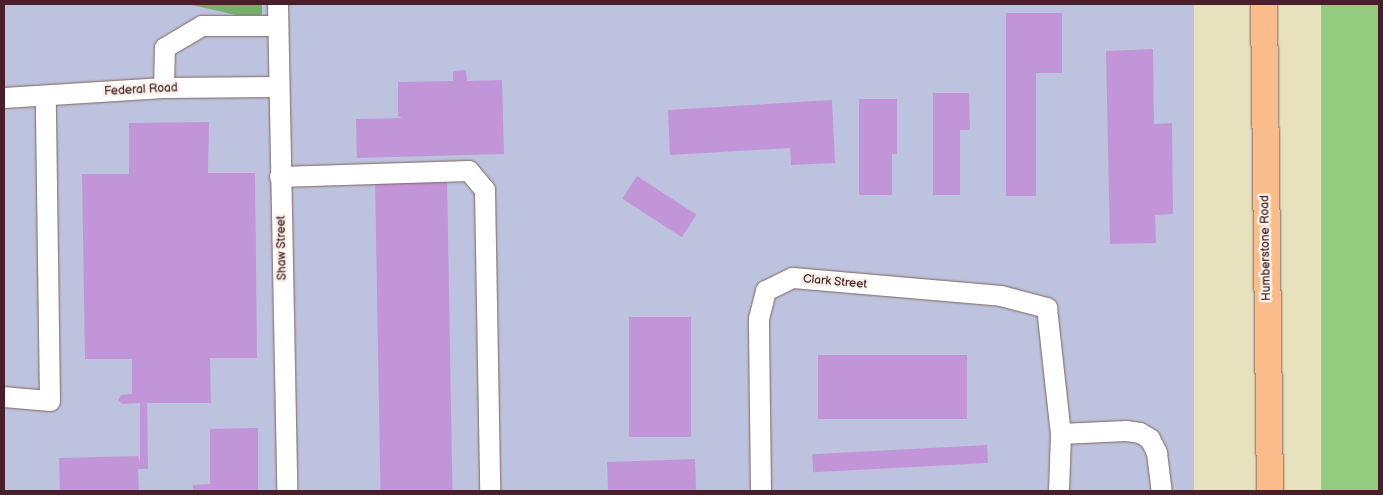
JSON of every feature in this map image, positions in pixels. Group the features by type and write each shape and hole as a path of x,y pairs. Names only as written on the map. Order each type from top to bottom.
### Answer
{"main road":[{"name":"Humberstone Road","path":"1264,4 1270,491"}],"street":[{"name":"Shaw Street","path":"278,4 278,87 287,491"},
{"path":"164,88 165,48 202,26 278,26"},
{"name":"Federal Road","path":"4,98 164,88 278,87"},
{"path":"4,398 50,401 46,96"},
{"path":"280,177 469,171 485,190 490,491"},
{"name":"Clark Street","path":"761,491 759,319 766,291 792,278 1001,296 1047,308 1061,434"},
{"path":"1059,491 1061,434 1140,433 1150,440 1157,453 1162,491"}],"shaded area":[{"path":"4,4 1194,4 1194,491 4,491"}],"green space":[{"path":"188,4 262,4 262,15 236,15"},
{"path":"1321,4 1379,4 1379,491 1321,491"}],"building":[{"path":"1006,13 1062,13 1062,73 1036,73 1036,196 1006,196"},
{"path":"1153,49 1154,124 1172,123 1173,214 1155,215 1156,243 1110,244 1106,51"},
{"path":"466,70 467,81 502,80 504,154 357,158 356,119 402,118 398,116 398,82 453,81 453,71"},
{"path":"933,93 969,93 970,130 960,130 960,195 933,195"},
{"path":"859,99 897,99 897,154 892,154 892,195 859,195"},
{"path":"832,100 835,163 791,165 790,148 670,155 668,110"},
{"path":"209,122 208,173 255,173 257,358 210,358 211,403 147,403 148,469 138,469 139,491 60,491 59,458 138,456 140,462 140,403 122,404 118,400 121,395 132,394 132,359 85,359 82,174 129,174 129,123"},
{"path":"637,176 697,215 682,237 622,199"},
{"path":"447,177 452,491 380,491 375,178"},
{"path":"629,317 691,317 691,437 629,437"},
{"path":"818,355 967,355 967,419 818,419"},
{"path":"258,428 258,491 193,491 193,485 210,484 210,429"},
{"path":"987,445 988,463 813,472 812,454"},
{"path":"695,459 696,491 608,491 607,462"}]}
